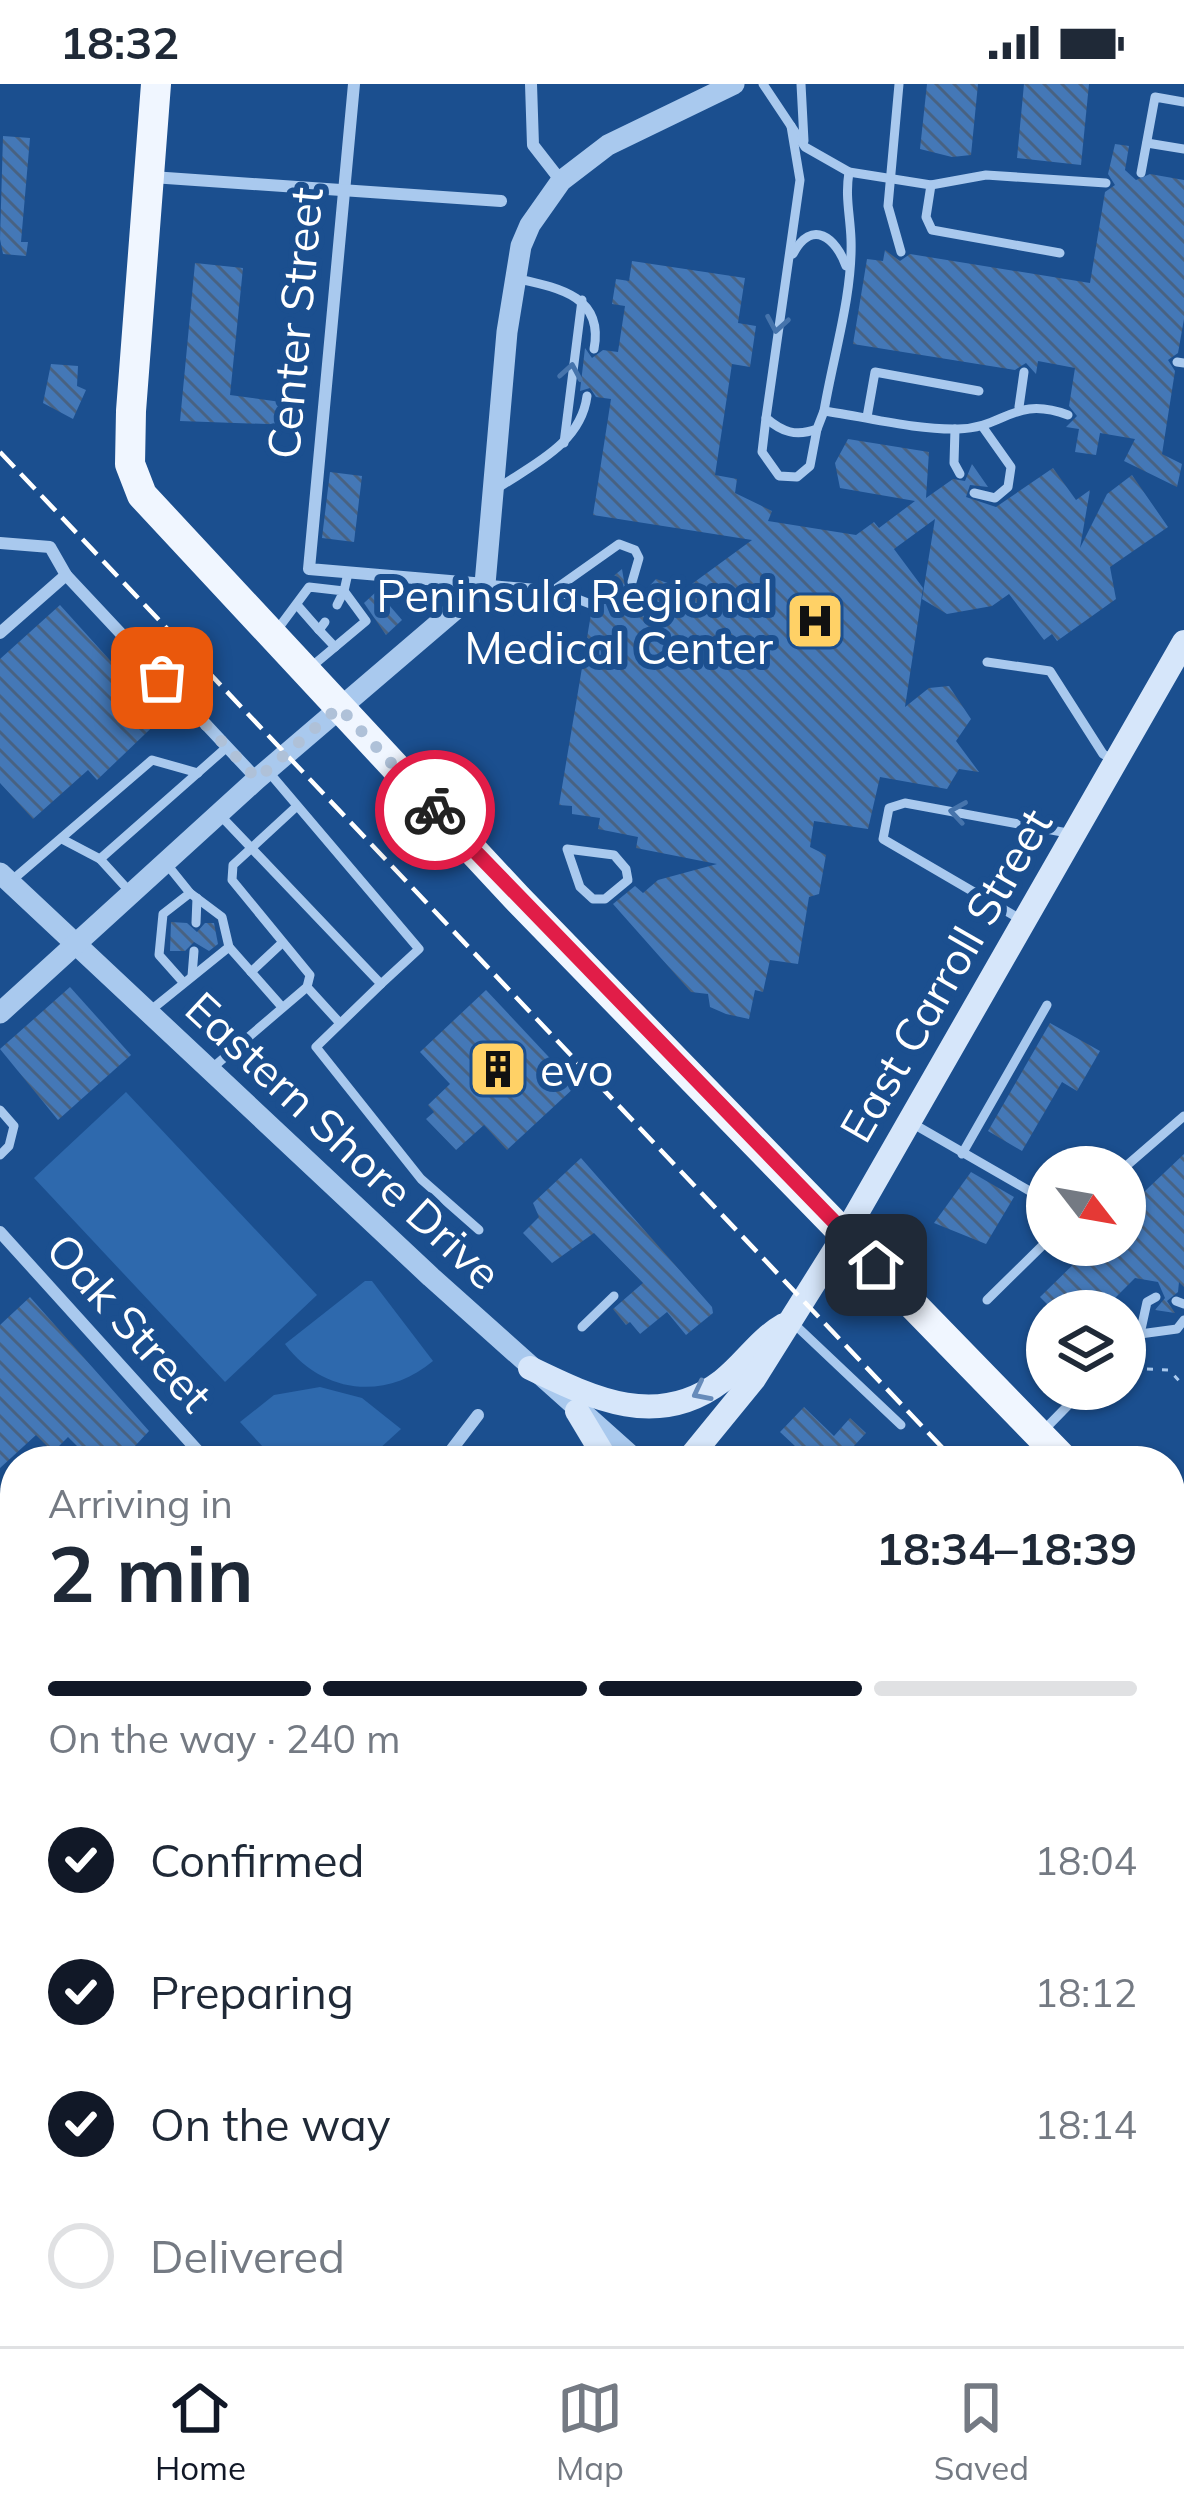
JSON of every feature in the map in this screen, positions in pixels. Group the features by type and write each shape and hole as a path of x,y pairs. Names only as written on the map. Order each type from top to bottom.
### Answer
{"main road":[{"path":"156,84 130,464 154,511 518,899 1050,1446"},
{"name":"East Carroll Street","path":"699,1446 754,1379 846,1232 1184,642"},
{"path":"530,1369 595,1400 656,1408 719,1384 757,1341 791,1321"},
{"path":"577,1411 598,1446"}],"street":[{"name":"Center Street","path":"309,569 354,84"},
{"path":"531,84 533,145 561,181"},
{"path":"0,1013 262,774 485,584 516,278 530,225 561,181 608,145 734,84"},
{"path":"151,177 501,201"},
{"path":"0,543 50,547 66,574 227,747 262,774"},
{"path":"309,569 485,584"},
{"path":"0,633 66,574"},
{"name":"Eastern Shore Drive","path":"5,878 530,1369 619,1446"},
{"name":"Oak Street","path":"0,1232 193,1446"},
{"path":"454,1446 478,1415"}],"lane":[{"path":"763,84 805,147 849,172 931,185 986,175 1106,183"},
{"path":"801,84 805,147"},
{"path":"899,84 888,206 901,253"},
{"path":"1141,173 1155,97 1184,102"},
{"path":"791,126 800,179 761,452 779,476 797,477 810,466 824,411 848,271 851,239 844,202 849,172"},
{"path":"1147,143 1184,148"},
{"path":"931,185 926,217 932,230 1060,254"},
{"path":"787,266 798,244 816,235 838,244 848,271"},
{"path":"516,278 562,288 582,300 596,320 594,349"},
{"path":"563,443 582,300"},
{"path":"867,417 875,372 979,391"},
{"path":"1019,407 1024,372"},
{"path":"494,491 563,443 577,428 587,396"},
{"path":"824,411 956,429 982,426 1019,407 1036,405 1068,415"},
{"path":"766,418 780,431 803,434 817,429"},
{"path":"974,493 995,498 1008,487 1011,467 982,426"},
{"path":"956,429 954,463 960,474"},
{"path":"554,590 619,544 635,550 639,558 632,582"},
{"path":"273,634 298,606 309,586 309,569"},
{"path":"337,605 348,573"},
{"path":"485,584 554,590 593,604"},
{"path":"307,671 366,621 344,591 309,586"},
{"path":"298,606 322,626 335,647"},
{"path":"987,662 1050,671 1103,754 1115,760"},
{"path":"100,859 227,747"},
{"path":"5,878 62,839 152,760 198,772"},
{"path":"262,774 297,806 419,949 338,1021 316,1047 421,1179 479,1230"},
{"path":"1023,921 883,839 889,808 905,803 1072,834"},
{"path":"211,1069 307,987 310,975 232,880 233,865 297,806"},
{"path":"218,813 380,984"},
{"path":"62,839 100,859 131,893"},
{"path":"567,849 614,855 626,869 628,880 605,899 593,899 580,886 567,849"},
{"path":"165,862 193,896 222,917 229,947 282,1007"},
{"path":"193,896 196,923"},
{"path":"188,979 159,955 163,914 193,896"},
{"path":"251,972 282,943"},
{"path":"150,1011 229,947"},
{"path":"188,979 194,951"},
{"path":"307,987 338,1021"},
{"path":"962,1154 1048,1005"},
{"path":"0,1110 14,1126 9,1146 0,1155"},
{"path":"1146,1149 1184,1116"},
{"path":"910,1122 1026,1189"},
{"path":"987,1300 1026,1262"},
{"path":"582,1327 614,1296"},
{"path":"1146,1307 1156,1297"},
{"path":"1146,1333 1178,1329 1184,1320"},
{"path":"791,1321 901,1425"},
{"path":"1039,1435 1063,1410"}],"path":[{"path":"1146,1369 1161,1367 1184,1386"}],"green space":[{"path":"126,1092 317,1295 225,1382 34,1178"},
{"path":"365,1281 372,1281 433,1361 415,1374 375,1386 336,1382 300,1361 285,1344"},
{"path":"320,1387 362,1398 401,1429 382,1446 262,1446 240,1422 274,1395"}],"building":[{"path":"927,84 978,84 971,155 952,157 920,149"},
{"path":"1024,84 1089,84 1081,165 1017,158"},
{"path":"3,136 30,138 21,242 28,242 26,256 3,254 0,239"},
{"path":"1115,144 1129,146 1125,170 1136,180 1150,174 1184,180 1184,319 1178,353 1168,360 1175,371 1162,454 1182,464 1177,487 1124,461 1135,439 1100,433 1096,455 1075,452 1079,429 1066,427 1077,416 1069,406 1075,368 1038,361 1036,374 1026,363 1015,370 853,344 867,259 883,261 885,250 900,261 910,254 1090,283 1105,192 1115,185 1108,174"},
{"path":"632,261 745,278 738,323 756,326 750,367 732,364 715,475 737,479 735,493 772,511 768,521 856,535 874,522 879,528 915,501 840,488 835,463 848,439 929,452 926,498 953,479 965,481 972,464 988,487 970,485 966,497 996,507 1053,468 1076,500 1090,490 1080,548 1107,494 1132,475 1168,527 1110,567 1116,599 1057,641 1052,634 1044,640 1009,594 992,606 947,614 922,599 935,519 894,549 923,588 905,707 929,688 949,686 971,719 956,741 979,772 959,769 947,789 880,777 868,829 814,821 810,847 826,855 819,894 809,897 798,964 770,960 763,992 755,990 749,1019 710,1007 708,994 691,992 613,904 635,886 643,893 658,880 717,864 636,848 638,837 598,829 600,818 572,814 572,806 559,805 591,614 601,609 597,597 605,583 622,569 625,587 641,595 656,579 685,589 752,540 593,515 611,399 596,397 590,388 580,391 585,348 592,358 603,350 618,352 625,306 612,304 616,279 629,281"},
{"path":"195,263 243,268 230,395 295,404 293,425 180,421"},
{"path":"51,364 78,366 77,386 86,390 73,419 43,403"},
{"path":"330,472 362,476 354,542 322,538"},
{"path":"377,591 402,620 386,635 364,603"},
{"path":"60,605 126,678 131,673 167,713 97,780 88,770 33,819 0,783 0,659"},
{"path":"171,922 187,923 197,932 205,923 214,923 218,944 209,951 194,942 185,951 170,951"},
{"path":"70,987 131,1055 58,1120 0,1049"},
{"name":"evo","path":"486,990 576,1086 507,1150 484,1125 456,1150 426,1119 434,1112 428,1105 450,1084 420,1052"},
{"path":"1050,1023 1100,1051 1077,1091 1062,1082 1022,1151 988,1131"},
{"path":"1184,1154 1184,1287 1179,1282 1178,1292 1167,1301 1175,1313 1155,1310 1165,1298 1158,1282 1135,1278 1123,1290 1047,1290 1072,1266 1146,1266 1146,1190"},
{"path":"581,1158 712,1307 713,1313 686,1335 667,1312 640,1334 630,1322 626,1325 613,1309 643,1283 594,1233 552,1263 523,1233 539,1217 533,1203"},
{"path":"971,1172 1014,1197 986,1244 934,1223"},
{"path":"30,1297 149,1431 135,1446 77,1446 68,1437 59,1446 47,1446 36,1435 24,1446 0,1446 0,1325"},
{"path":"804,1407 834,1436 850,1418 866,1433 854,1446 795,1446 780,1432"}],"railway":[{"path":"0,452 941,1446"}],"way so far":[{"path":"162,678 257,779 339,707 435,810"}],"place":[{"name":"Peninsula Regional Medical Center","path":"815,621"},
{"name":"evo","path":"498,1069"}],"route":[{"path":"435,810 876,1265"}]}
